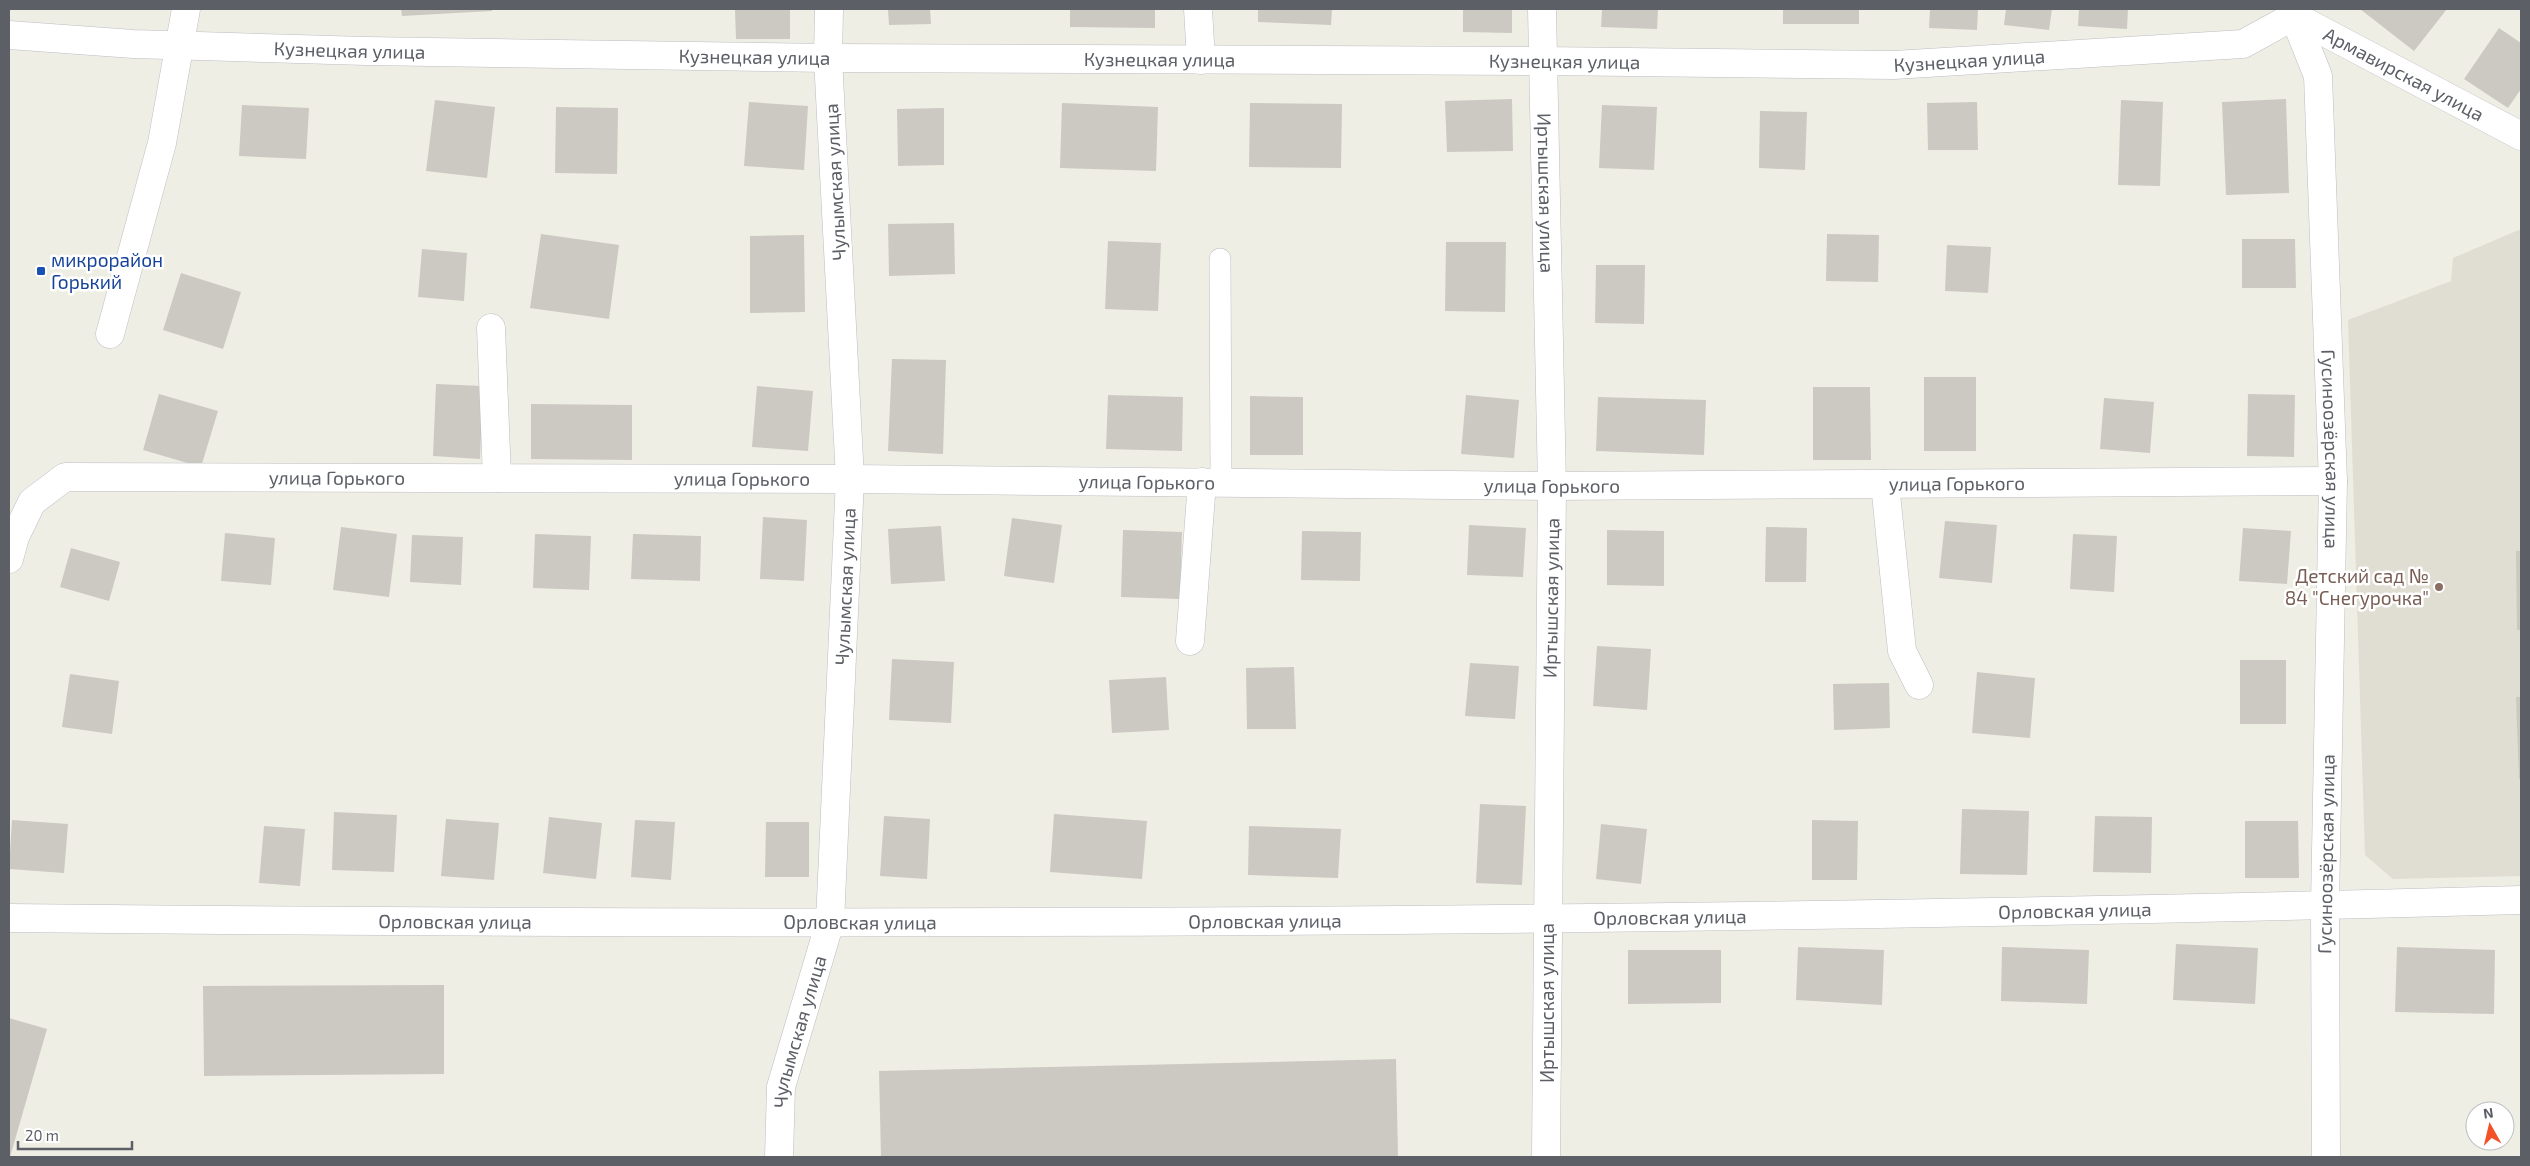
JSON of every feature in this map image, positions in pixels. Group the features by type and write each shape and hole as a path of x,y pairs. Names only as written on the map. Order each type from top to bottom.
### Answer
{"street":[{"path":"110,334 162,143 186,9"},
{"name":"Чулымская улица","path":"779,1157 781,1087 830,922 850,479 828,58 829,9"},
{"path":"1198,9 1201,60"},
{"name":"Иртышская улица","path":"1542,9 1552,486 1546,1157"},
{"name":"Кузнецкая улица","path":"9,35 181,45 366,51 828,58 1542,61 1894,65 2243,44 2294,11"},
{"name":"Армавирская улица","path":"2294,11 2521,136"},
{"name":"Гусиноозёрская улица","path":"2294,11 2318,76 2333,480 2324,905 2326,1157"},
{"path":"491,328 497,478"},
{"name":"улица Горького","path":"9,560 15,537 32,502 65,477 850,479 1552,486 2333,480"},
{"path":"1190,641 1211,482"},
{"path":"1885,484 1902,651 1919,685"},
{"name":"Орловская улица","path":"9,918 830,922 1548,918 2521,900"}],"lane":[{"path":"1211,482 1220,259"}],"shaded area":[{"name":"Детский сад № 84 \"Снегурочка\"","path":"2521,229 2521,876 2393,879 2365,855 2348,320 2451,281 2453,258"}],"building":[{"path":"401,9 492,9 492,11 402,16"},
{"path":"735,9 790,9 790,39 736,39"},
{"path":"888,9 930,9 931,24 889,25"},
{"path":"1070,9 1155,9 1155,28 1070,27"},
{"path":"1258,9 1332,9 1331,25 1258,22"},
{"path":"1463,9 1512,9 1512,33 1463,32"},
{"path":"1602,9 1658,9 1657,29 1601,27"},
{"path":"1783,9 1859,9 1859,24 1783,24"},
{"path":"1930,9 1978,9 1977,30 1929,28"},
{"path":"2006,9 2052,9 2049,30 2004,25"},
{"path":"2079,9 2128,9 2127,29 2078,26"},
{"path":"2360,9 2447,9 2414,51"},
{"path":"2499,28 2521,43 2521,89 2508,108 2464,79"},
{"path":"1512,99 1513,151 1447,152 1445,101"},
{"path":"2286,99 2289,193 2226,195 2222,102"},
{"path":"435,100 495,107 487,178 426,171"},
{"path":"2121,100 2163,102 2160,186 2118,185"},
{"path":"749,102 808,106 804,170 744,166"},
{"path":"1977,102 1978,150 1928,150 1927,103"},
{"path":"1062,103 1158,107 1156,171 1060,168"},
{"path":"1250,103 1342,104 1341,168 1249,167"},
{"path":"242,105 309,108 306,159 239,156"},
{"path":"1602,105 1657,107 1654,170 1599,168"},
{"path":"556,107 618,108 617,174 555,173"},
{"path":"944,108 944,165 898,166 897,109"},
{"path":"1760,111 1807,112 1805,170 1759,168"},
{"path":"954,223 955,274 889,276 888,224"},
{"path":"541,234 619,245 609,319 530,308"},
{"path":"1827,234 1879,235 1878,282 1826,281"},
{"path":"804,235 805,312 750,313 750,236"},
{"path":"2242,239 2295,239 2296,288 2242,288"},
{"path":"1108,241 1161,243 1158,311 1105,309"},
{"path":"1446,242 1506,242 1505,312 1445,311"},
{"path":"1947,245 1991,247 1988,293 1945,291"},
{"path":"422,249 467,253 464,301 418,297"},
{"path":"1596,265 1645,265 1644,324 1595,323"},
{"path":"181,273 241,292 223,349 163,330"},
{"path":"892,359 946,360 943,454 888,451"},
{"path":"1924,377 1976,377 1976,451 1924,451"},
{"path":"436,384 483,386 480,459 433,456"},
{"path":"757,386 813,391 808,451 752,447"},
{"path":"1813,387 1870,387 1871,460 1813,460"},
{"path":"159,394 218,411 201,467 143,450"},
{"path":"2248,394 2295,395 2294,457 2247,456"},
{"path":"1108,395 1183,397 1182,451 1106,449"},
{"path":"1466,395 1519,400 1514,458 1461,454"},
{"path":"1250,396 1303,397 1303,455 1250,455"},
{"path":"1598,397 1706,400 1704,455 1596,451"},
{"path":"2104,398 2154,402 2150,453 2100,449"},
{"path":"531,404 632,405 632,460 531,459"},
{"path":"763,517 807,520 804,581 760,579"},
{"path":"1012,518 1062,525 1054,583 1004,576"},
{"path":"1945,521 1997,525 1992,583 1939,578"},
{"path":"1469,525 1526,528 1523,577 1467,575"},
{"path":"941,526 945,581 891,584 888,529"},
{"path":"341,527 397,534 389,597 333,590"},
{"path":"1766,527 1807,528 1806,582 1765,582"},
{"path":"2243,528 2291,531 2287,584 2239,581"},
{"path":"1123,530 1182,532 1180,599 1121,597"},
{"path":"1607,530 1664,531 1664,586 1607,585"},
{"path":"1302,531 1361,532 1360,581 1301,580"},
{"path":"225,533 275,538 271,585 221,581"},
{"path":"535,534 591,536 589,590 533,588"},
{"path":"633,534 701,536 700,581 631,579"},
{"path":"2073,534 2117,536 2114,592 2070,589"},
{"path":"412,535 463,537 461,585 410,582"},
{"path":"71,548 120,562 109,601 60,587"},
{"path":"2516,551 2521,551 2521,630 2517,630"},
{"path":"1597,646 1651,649 1647,710 1593,706"},
{"path":"892,659 954,662 951,723 889,720"},
{"path":"2240,660 2286,660 2286,724 2240,724"},
{"path":"1470,663 1519,666 1515,719 1465,716"},
{"path":"1294,667 1296,729 1247,729 1246,668"},
{"path":"1977,672 2035,678 2030,738 1972,733"},
{"path":"70,674 119,681 112,734 62,727"},
{"path":"1166,677 1169,730 1112,733 1109,680"},
{"path":"1889,683 1890,728 1834,730 1833,684"},
{"path":"2516,697 2521,697 2521,779 2519,779"},
{"path":"1480,804 1526,806 1522,885 1476,883"},
{"path":"1962,809 2029,811 2027,875 1960,874"},
{"path":"334,812 397,815 394,872 332,870"},
{"path":"1054,814 1147,821 1142,879 1050,872"},
{"path":"884,816 930,819 927,879 880,876"},
{"path":"2095,816 2152,817 2151,873 2093,872"},
{"path":"549,817 602,823 596,879 543,873"},
{"path":"446,819 499,823 494,880 441,876"},
{"path":"12,820 68,824 64,873 9,869"},
{"path":"635,820 675,822 671,880 631,877"},
{"path":"1812,820 1858,821 1857,880 1812,880"},
{"path":"2245,821 2298,821 2299,878 2245,878"},
{"path":"766,822 809,822 809,877 765,877"},
{"path":"1601,824 1647,829 1641,884 1596,879"},
{"path":"264,826 305,829 300,886 259,883"},
{"path":"1249,826 1341,829 1338,878 1248,875"},
{"path":"2176,944 2258,948 2255,1004 2173,1000"},
{"path":"1798,947 1884,950 1882,1005 1796,1000"},
{"path":"2002,947 2089,950 2087,1004 2001,1001"},
{"path":"2397,947 2495,950 2494,1014 2395,1012"},
{"path":"1628,950 1721,950 1721,1003 1628,1004"},
{"path":"444,985 444,1074 204,1076 203,986"},
{"path":"9,1018 47,1029 10,1157 9,1157"},
{"path":"1396,1059 1398,1157 881,1157 879,1071"}],"place":[{"name":"микрорайон Горький","path":"41,271"},
{"name":"Детский сад № 84 \"Снегурочка\"","path":"2439,587"}]}
